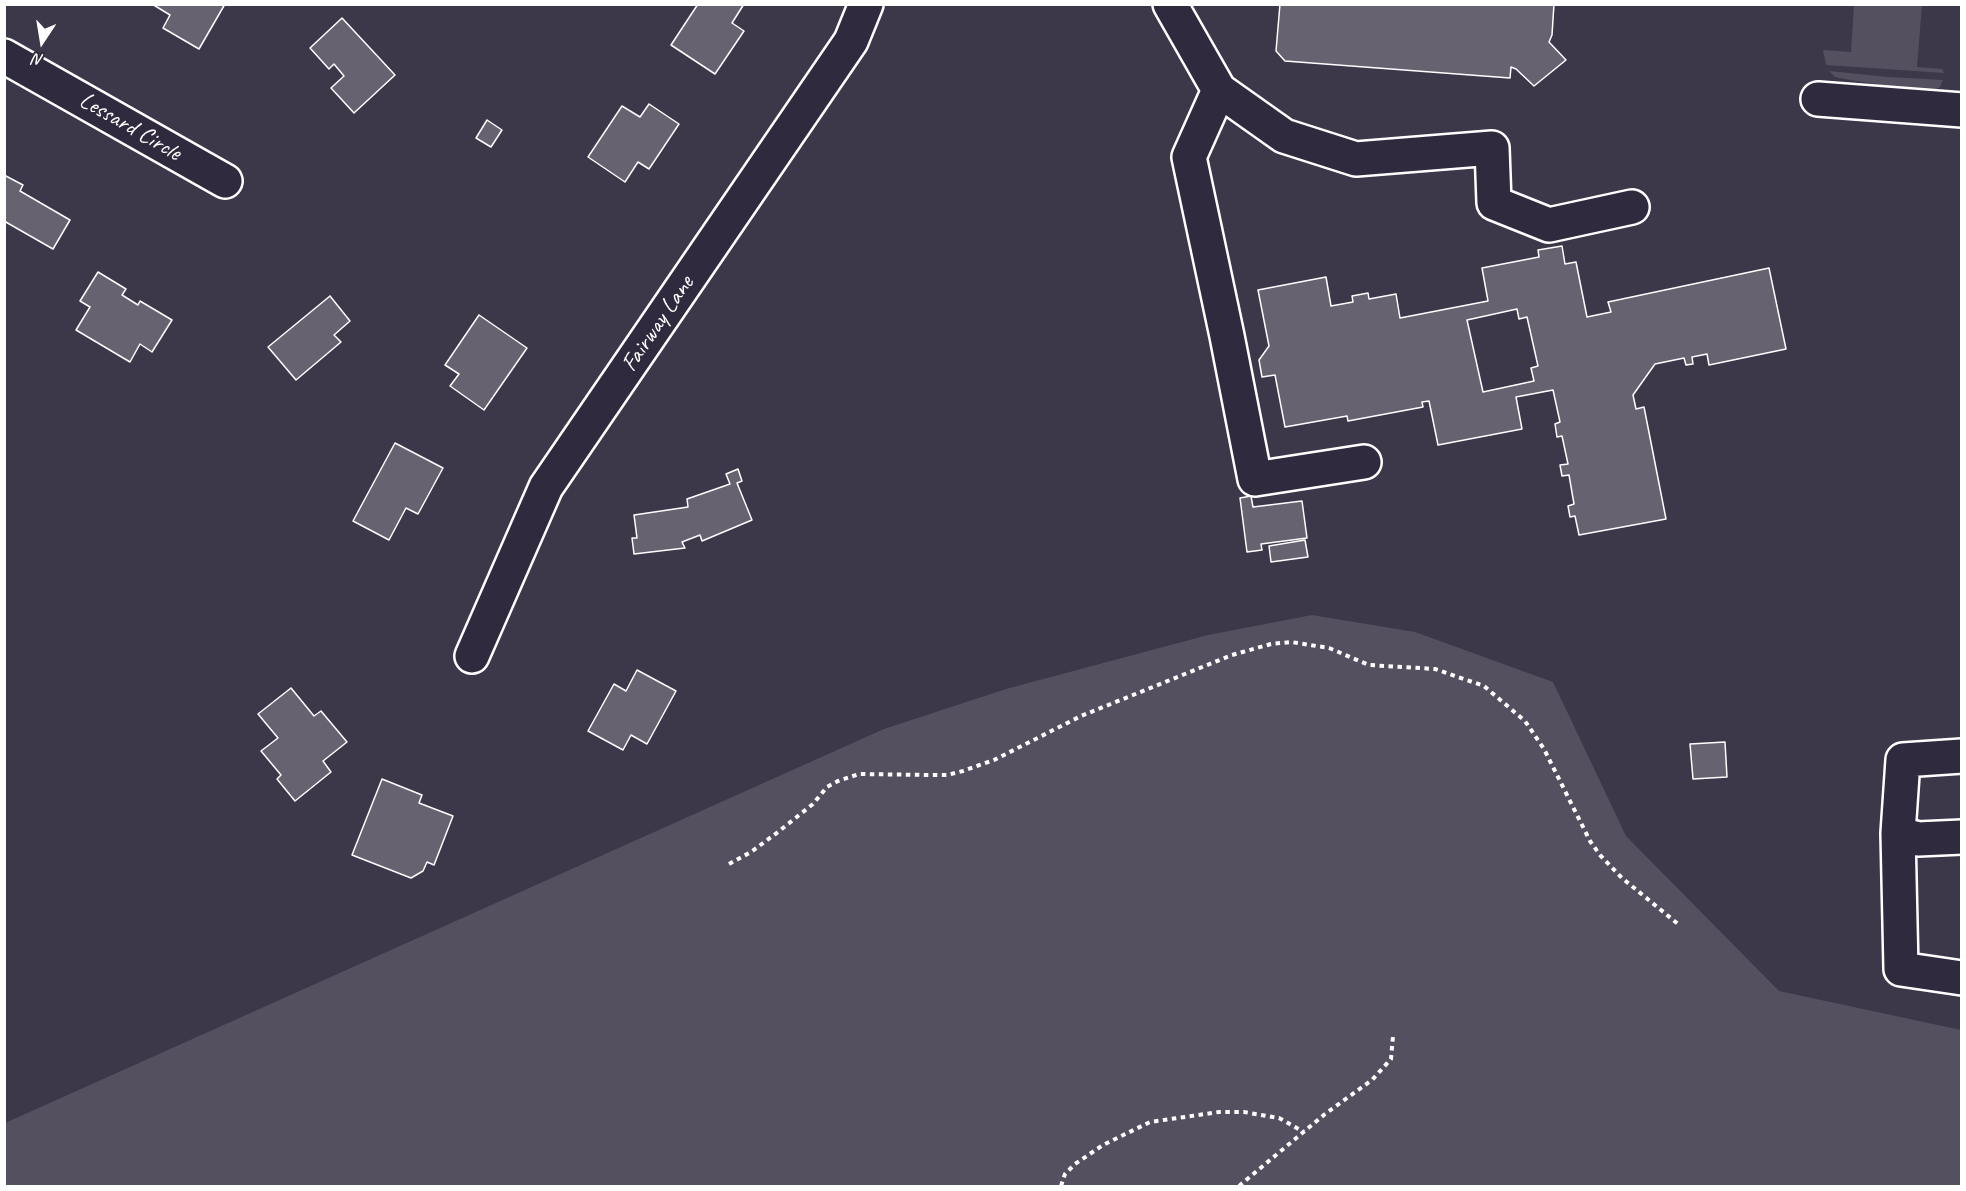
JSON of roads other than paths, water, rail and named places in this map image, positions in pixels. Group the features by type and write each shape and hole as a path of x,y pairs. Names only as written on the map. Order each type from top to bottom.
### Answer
{"street":[{"name":"Fairway Lane","path":"472,656 546,487 851,41 866,4"},
{"path":"1170,4 1219,90 1284,136 1356,159 1492,148 1494,204 1549,225 1632,207"},
{"name":"Lessard Circle","path":"4,56 225,181"},
{"path":"1219,90 1189,157 1255,478 1364,462"},
{"path":"1818,99 1962,110"},
{"path":"1962,756 1903,760 1898,833 1901,969 1962,978"},
{"path":"1898,833 1918,838 1962,837"}]}
